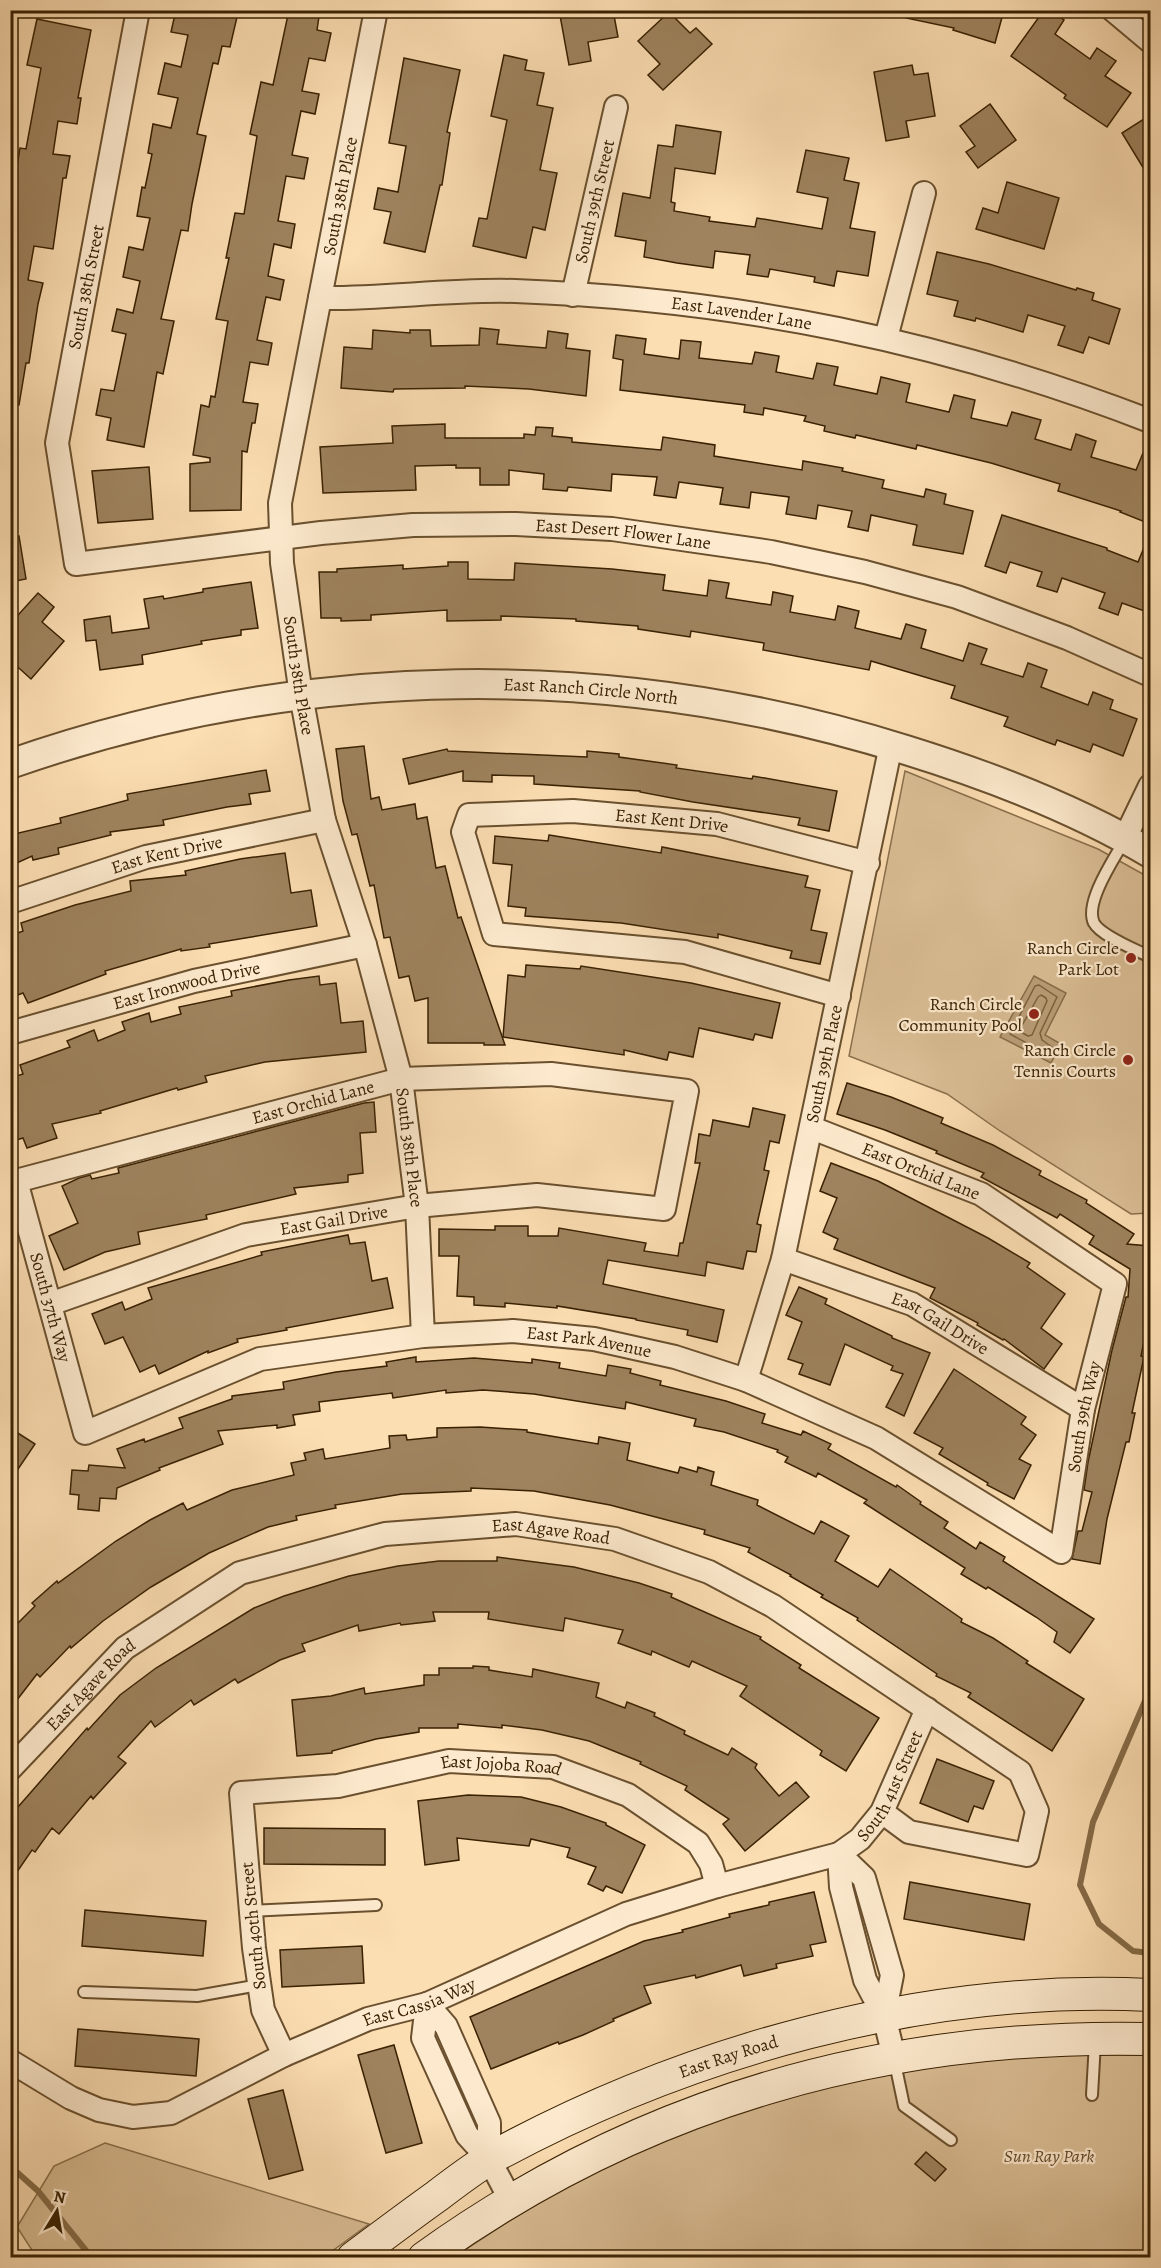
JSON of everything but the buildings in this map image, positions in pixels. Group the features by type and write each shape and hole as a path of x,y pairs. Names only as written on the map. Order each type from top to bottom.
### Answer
{"main road":[{"name":"East Ray Road","path":"353,2258 489,2159 573,2118 682,2071 787,2037 884,2016 1006,1999 1098,1993 1150,1995"},
{"path":"424,2258 465,2228 582,2161 623,2141 700,2109 802,2078 894,2056 1016,2041 1095,2038 1150,2039"}],"street":[{"name":"South 38th Street","path":"76,564 57,443 138,10"},
{"name":"South 38th Place","path":"376,10 280,503 280,539 301,695 324,820 365,945 401,1078 417,1206 423,1336"},
{"path":"1113,10 1150,41"},
{"name":"South 39th Street","path":"573,295 616,107"},
{"path":"886,338 924,193"},
{"name":"East Lavender Lane","path":"320,298 452,290 516,291 642,298 752,312 886,338 1051,384 1150,421"},
{"name":"East Desert Flower Lane","path":"76,564 412,525 516,524 612,529 760,550 865,572 957,597 1067,638 1150,675"},
{"name":"East Ranch Circle North","path":"10,764 113,731 184,714 301,695 408,686 468,684 515,683 594,688 697,700 777,715 891,745 1002,782 1125,838 1150,853"},
{"name":"South 39th Place","path":"746,1380 783,1259 891,745"},
{"path":"1125,838 1150,786"},
{"name":"East Kent Drive","path":"838,996 685,952 494,934 463,832 469,814 573,811 717,824 868,863"},
{"name":"East Kent Drive","path":"10,902 146,857 324,820"},
{"name":"East Ironwood Drive","path":"10,1033 194,981 365,945"},
{"name":"East Orchid Lane","path":"16,1181 401,1078 551,1074 687,1091 664,1209"},
{"name":"East Orchid Lane","path":"812,1128 981,1194 1115,1284"},
{"name":"South 37th Way","path":"16,1181 85,1433"},
{"name":"East Gail Drive","path":"50,1304 246,1234 417,1206 537,1196 664,1209"},
{"name":"East Gail Drive","path":"783,1259 912,1304 1083,1409"},
{"name":"South 39th Way","path":"1061,1552 1083,1409 1115,1284"},
{"name":"East Park Avenue","path":"85,1433 260,1359 423,1336 513,1331 594,1339 675,1357 746,1380 876,1438 1061,1552"},
{"name":"East Agave Road","path":"10,1769 125,1648 240,1573 385,1534 516,1524 615,1539 709,1572 773,1606 1020,1772 1037,1811 1027,1855 909,1832 882,1812"},
{"name":"South 41st Street","path":"894,2056 884,2016 892,1975 864,1878 839,1854 860,1839 882,1812 927,1709"},
{"name":"East Jojoba Road","path":"240,1793 338,1786 449,1761 553,1767 628,1795 698,1843 711,1864 717,1886"},
{"name":"South 40th Street","path":"240,1793 250,1911 263,2010 284,2055"},
{"name":"East Cassia Way","path":"10,2061 71,2098 99,2110 133,2116 171,2113 284,2055 368,2019 427,2004 626,1914 717,1886 839,1854"},
{"path":"427,2004 423,2038 467,2135 489,2159 511,2201"}],"lane":[{"path":"1125,838 1094,899 1092,913 1095,924 1107,934 1150,957"},
{"path":"250,1911 376,1905"},
{"path":"84,1992 197,1996 259,1985"},
{"path":"1092,2095 1095,2038"},
{"path":"894,2056 904,2106 951,2140"}],"green space":[{"path":"905,771 1098,849 1150,878 1150,1213 1131,1214 1000,1131 947,1094 849,1056"},
{"name":"Sun Ray Park","path":"1051,2054 1150,2055 1150,2257 453,2258 494,2230 565,2188 638,2152 714,2122 792,2096 871,2076 960,2062"},
{"path":"105,2143 369,2224 324,2257 35,2257 17,2227 54,2166"}],"water":[{"name":"Ranch Circle Community Pool","path":"1034,976 1066,993 1045,1035 1061,1044 1051,1063 1000,1037"}],"waterway":[{"path":"1150,1683 1145,1701 1093,1822 1080,1885 1099,1924 1133,1951 1150,1953"},
{"path":"10,2166 38,2191 92,2258"}],"place":[{"name":"Ranch Circle Park Lot","path":"1131,958"},
{"name":"Ranch Circle Community Pool","path":"1034,1014"},
{"name":"Ranch Circle Tennis Courts","path":"1128,1060"}]}
